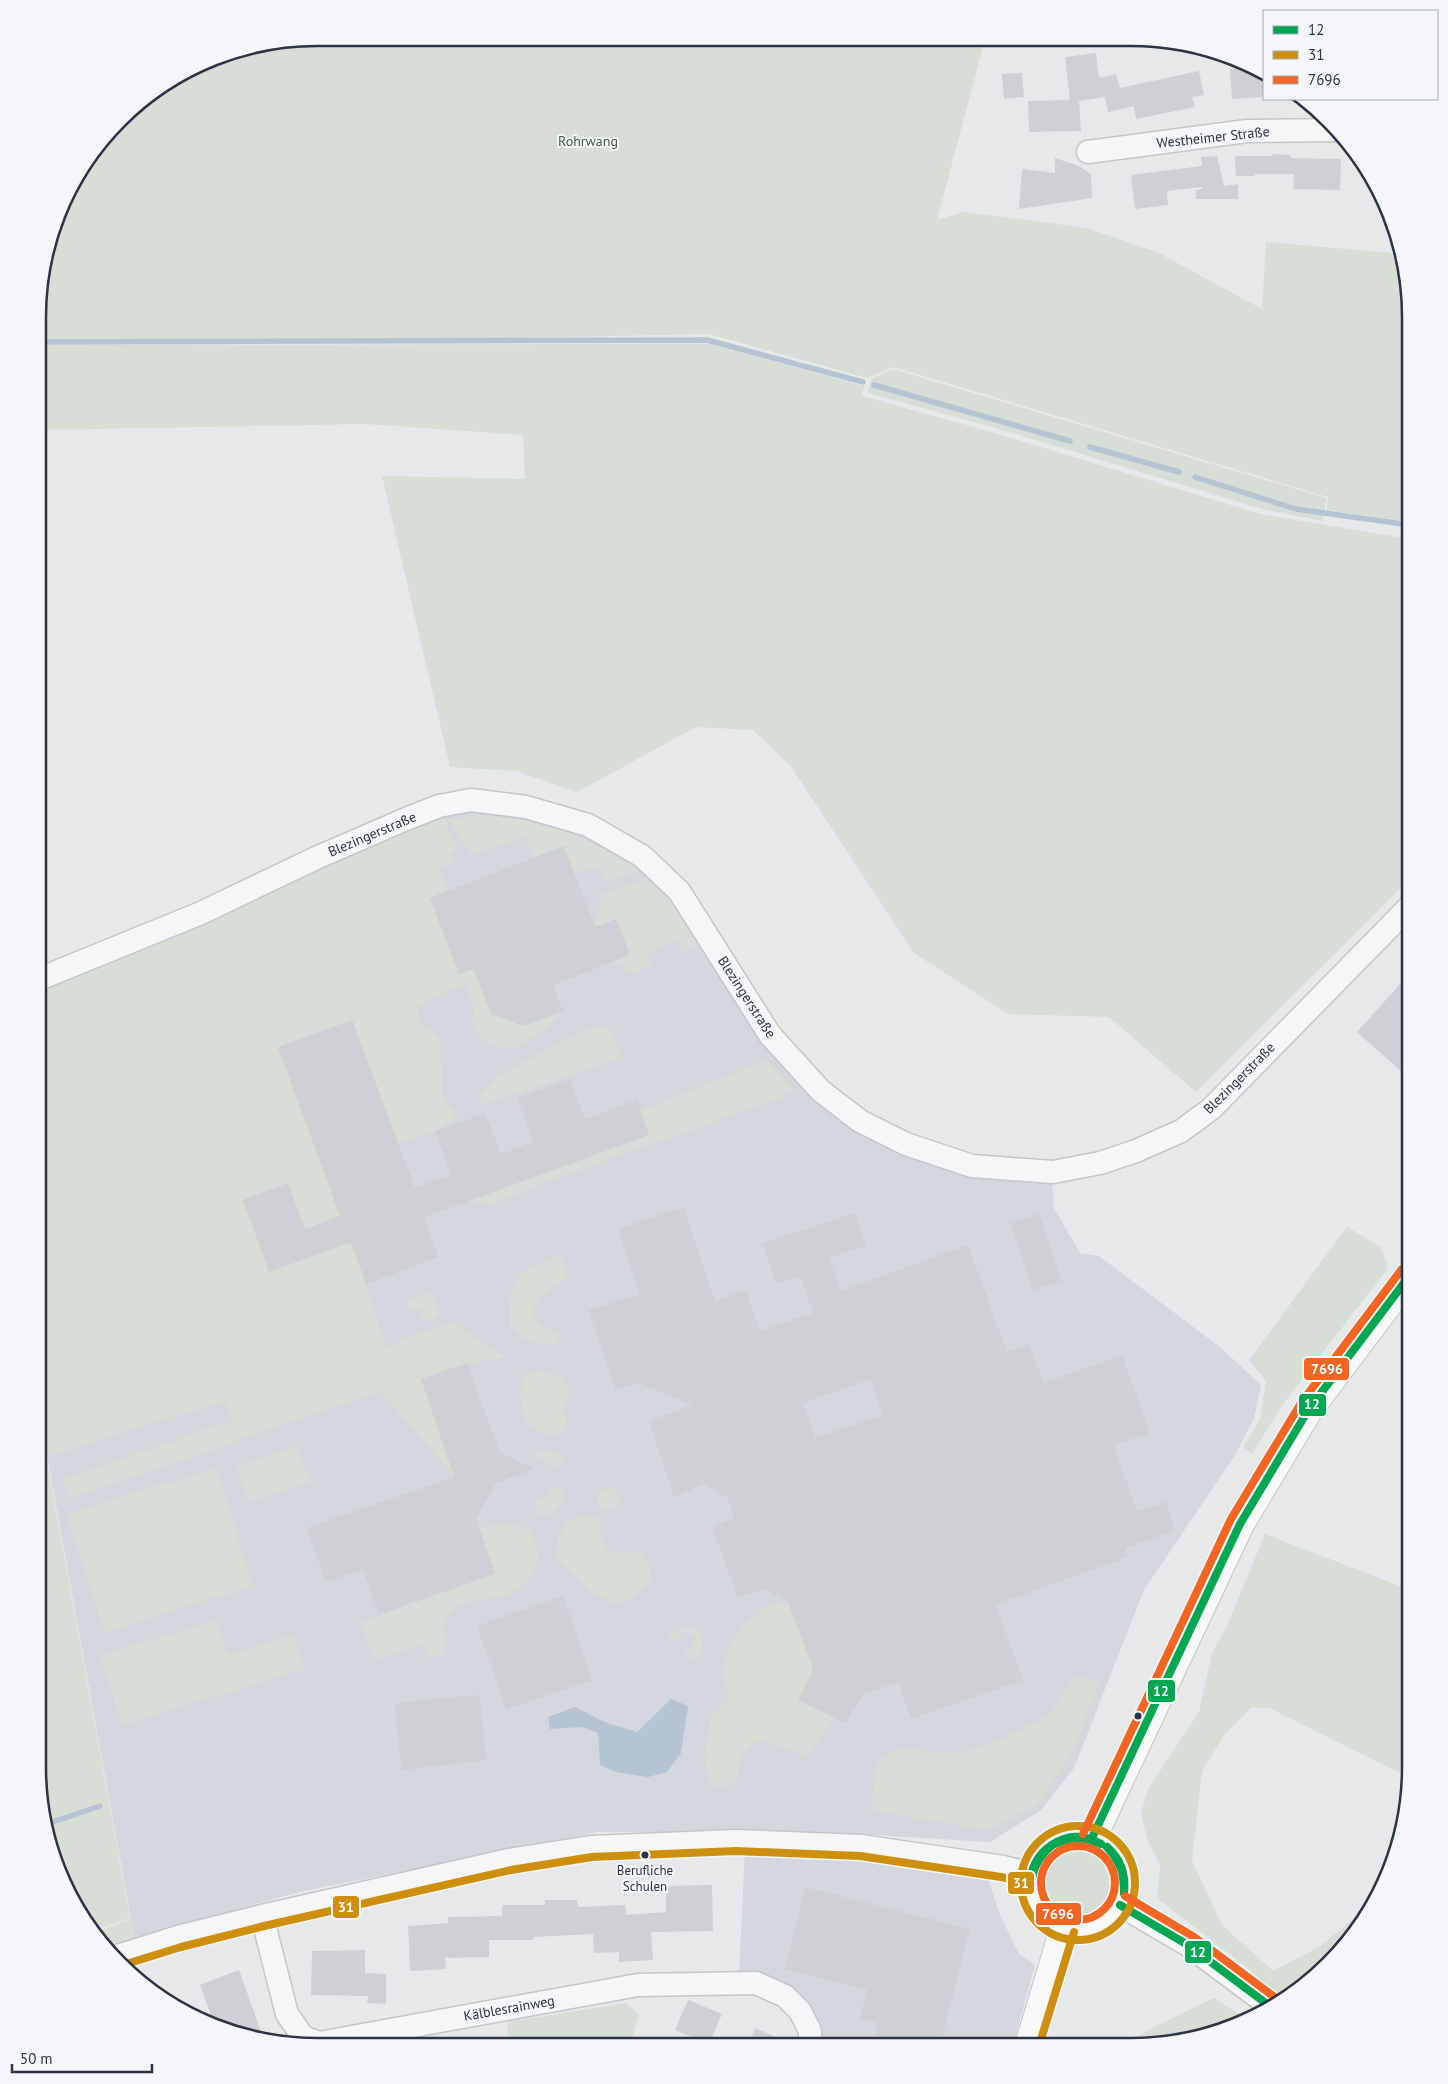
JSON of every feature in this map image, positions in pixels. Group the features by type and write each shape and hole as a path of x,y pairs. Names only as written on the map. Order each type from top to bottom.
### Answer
{"main road":[{"path":"1092,1838 1240,1524 1309,1409 1402,1286"},
{"path":"1076,1836 1092,1838 1104,1844 1114,1853 1121,1865 1125,1878 1124,1892 1120,1905 1110,1918 1096,1927 1080,1930 1064,1929 1046,1918 1034,1901 1030,1888 1031,1874 1036,1860 1046,1847 1060,1839 1076,1836"},
{"path":"1031,2038 1064,1929"}],"street":[{"name":"Westheimer Straße","path":"1088,152 1247,131 1326,130"},
{"name":"Blezingerstraße","path":"46,976 202,913 316,858 439,806 471,800 526,807 588,825 642,856 678,892 770,1035 821,1091 860,1121 906,1144 972,1166 1053,1172 1100,1163 1136,1151 1181,1131 1211,1109 1402,914"},
{"path":"123,1955 178,1937 262,1916 509,1860 591,1847 736,1841 861,1846 1003,1867 1031,1874"},
{"path":"1120,1905 1188,1944 1265,2002"},
{"name":"Kälblesrainweg","path":"262,1916 287,2014 304,2037"},
{"name":"Kälblesrainweg","path":"346,2038 638,1985 756,1983 785,1996 800,2011 810,2032 810,2038"}],"shaded area":[{"path":"471,800 526,807 642,856 813,1082 906,1144 1051,1171 1054,1208 1080,1253 1099,1256 1220,1347 1261,1385 1254,1418 1235,1455 1144,1590 1074,1768 1041,1810 990,1842 823,1832 598,1832 299,1892 133,1938 47,1456 225,1400 132,1178 373,878 457,849 442,817"},
{"path":"745,1849 859,1855 987,1876 1000,1915 1019,1954 1035,1965 1015,2038 818,2038 818,2028 739,1975"}],"green space":[{"name":"Rohrwang","path":"317,46 983,46 937,220 964,212 1087,228 1157,252 1262,309 1266,242 1394,253 1402,317 1402,521 1327,510 1328,497 893,367 867,378 709,334 509,338 46,340 47,300 51,264 55,247 74,197 102,152 126,126 152,102 197,74 247,55 264,51"},
{"path":"710,344 864,386 862,396 995,433 1260,514 1402,538 1402,887 1196,1092 1109,1017 1008,1014 914,953 790,765 753,730 696,727 577,792 516,771 450,767 382,476 525,479 523,435 365,424 46,430 46,345"},
{"path":"893,369 1326,498 1323,521 1262,509 996,428 868,393 871,379"},
{"path":"479,815 524,821 563,831 599,847 638,871 607,883 596,866 574,874 534,858 525,837 471,855 447,819"},
{"path":"442,817 457,849 450,853 454,863 440,868 448,891 430,898 459,974 474,969 523,1026 563,1011 533,1038 520,1046 509,1049 490,1044 476,1031 473,1024 474,1007 466,985 432,998 418,1007 419,1022 440,1037 443,1099 457,1115 435,1132 398,1144 352,1020 278,1047 340,1216 305,1229 288,1184 243,1200 269,1272 351,1242 385,1347 453,1322 506,1358 467,1363 455,1477 381,1392 70,1498 63,1478 232,1421 225,1401 46,1456 46,987 407,823"},
{"path":"646,878 673,905 699,946 683,953 678,940 647,953 652,966 634,973 613,961 630,955 617,919 595,927 602,894"},
{"path":"593,1026 611,1029 620,1051 620,1058 483,1105 477,1096 498,1076"},
{"path":"766,1060 794,1091 775,1100 560,1177 491,1205 469,1201 649,1135 640,1111"},
{"path":"1347,1227 1381,1247 1388,1268 1283,1404 1252,1454 1243,1447 1260,1419 1266,1381 1249,1360"},
{"path":"561,1255 568,1278 551,1288 538,1300 533,1313 540,1326 551,1329 560,1335 558,1344 544,1344 532,1341 521,1336 510,1327 511,1296 514,1286 524,1272"},
{"path":"431,1292 439,1316 424,1321 420,1308 411,1311 407,1300"},
{"path":"544,1370 561,1379 569,1389 569,1394 562,1409 567,1419 567,1425 560,1435 543,1434 526,1422 520,1394 524,1374"},
{"path":"296,1445 310,1481 249,1503 236,1468"},
{"path":"552,1451 563,1456 564,1465 557,1468 533,1457 535,1452"},
{"path":"46,1456 130,1918 100,1928 74,1887 55,1837 51,1820 46,1767"},
{"path":"216,1468 253,1586 104,1632 67,1514"},
{"path":"552,1488 557,1488 563,1492 564,1502 552,1513 544,1516 537,1512 536,1502 549,1494"},
{"path":"609,1488 617,1491 620,1499 617,1507 609,1510 601,1507 598,1499 601,1491"},
{"path":"585,1516 595,1517 602,1523 600,1534 607,1550 622,1553 641,1552 649,1566 651,1581 631,1599 623,1602 614,1602 605,1599 578,1580 556,1559 558,1538 566,1523"},
{"path":"506,1524 526,1529 536,1543 538,1551 537,1564 531,1578 516,1591 497,1598 468,1602 453,1610 443,1620 445,1654 428,1659 423,1644 375,1661 361,1622 495,1574 479,1528"},
{"path":"1265,1534 1402,1587 1402,1774 1269,1708 1251,1708 1225,1734 1202,1771 1192,1861 1222,1925 1273,1971 1319,1947 1356,1917 1346,1932 1322,1958 1296,1982 1277,1995 1257,1979 1262,1976 1259,1977 1157,1898 1160,1865 1147,1839 1141,1814 1148,1789 1199,1712 1212,1653 1226,1628"},
{"path":"788,1602 813,1669 799,1700 834,1718 806,1757 760,1739 741,1754 738,1778 727,1788 713,1786 708,1778 705,1751 712,1714 729,1700 722,1671 728,1647 743,1626 764,1608"},
{"path":"216,1620 228,1655 293,1635 304,1669 122,1725 100,1656"},
{"path":"691,1626 699,1632 703,1643 698,1656 690,1659 685,1655 686,1650 694,1645 695,1635 685,1631 676,1642 671,1640 669,1636 683,1627"},
{"path":"1075,1676 1099,1682 1073,1751 1037,1806 988,1830 871,1811 877,1763 897,1749 958,1753 995,1743 1050,1715"},
{"path":"1078,1846 1091,1849 1103,1856 1110,1868 1113,1881 1110,1894 1103,1906 1091,1913 1078,1916 1065,1913 1053,1906 1046,1894 1043,1881 1046,1868 1053,1856 1065,1849"},
{"path":"131,1919 134,1951 123,1955 101,1930"},
{"path":"1214,1998 1240,2015 1201,2029 1184,2033 1136,2038"},
{"path":"626,2003 639,2014 632,2038 508,2038 507,2022"}],"water":[{"path":"671,1699 688,1706 681,1753 667,1772 648,1777 616,1772 600,1765 598,1733 582,1727 550,1729 548,1717 575,1707 604,1722 637,1732"}],"building":[{"path":"1096,53 1099,78 1116,74 1120,88 1199,71 1204,95 1192,97 1195,107 1136,119 1134,106 1108,112 1105,97 1079,101 1081,131 1029,132 1028,101 1070,100 1065,57"},
{"path":"1237,68 1263,81 1263,97 1232,99 1230,69"},
{"path":"1022,73 1024,97 1004,99 1002,74"},
{"path":"1272,154 1291,155 1291,158 1341,159 1340,190 1293,189 1294,174 1236,176 1235,156 1272,156"},
{"path":"1217,156 1224,186 1238,184 1238,199 1196,199 1196,190 1202,189 1202,187 1167,191 1168,205 1135,209 1131,175 1202,166 1201,157"},
{"path":"1055,158 1079,166 1091,174 1092,198 1019,209 1022,169 1055,173"},
{"path":"564,846 595,927 616,919 630,955 553,985 563,1011 523,1026 491,1014 474,969 459,974 430,898"},
{"path":"1402,982 1402,1072 1357,1032"},
{"path":"352,1020 415,1188 451,1175 435,1132 485,1113 501,1154 533,1142 517,1098 570,1079 585,1119 637,1100 649,1135 424,1217 439,1257 366,1284 351,1242 269,1272 243,1200 288,1183 305,1229 340,1216 278,1047"},
{"path":"684,1207 715,1301 746,1290 760,1331 813,1313 800,1276 776,1284 762,1243 855,1213 866,1246 829,1258 841,1291 968,1245 1007,1352 1029,1344 1044,1383 1122,1355 1150,1433 1114,1445 1137,1512 1166,1502 1175,1530 1125,1548 1128,1557 996,1604 1023,1680 911,1719 898,1682 863,1695 845,1723 798,1700 813,1669 788,1602 764,1589 738,1598 712,1527 734,1518 728,1498 704,1484 674,1497 649,1421 693,1405 639,1383 616,1390 588,1311 640,1294 618,1229","holes":["871,1379 883,1415 816,1438 803,1403"]},
{"path":"1039,1214 1062,1280 1033,1290 1010,1224"},
{"path":"467,1363 500,1452 534,1469 496,1483 476,1519 495,1574 379,1614 363,1569 326,1582 307,1528 454,1477 421,1379"},
{"path":"563,1596 592,1680 506,1710 477,1626"},
{"path":"479,1695 487,1760 402,1770 394,1704"},
{"path":"712,1885 713,1931 651,1932 653,1960 619,1962 619,1952 594,1953 593,1934 533,1937 533,1940 489,1940 489,1957 445,1958 446,1969 410,1971 408,1926 448,1923 448,1917 502,1916 502,1905 545,1905 545,1900 577,1900 578,1907 625,1905 626,1915 666,1912 666,1886"},
{"path":"805,1887 970,1929 942,2038 874,2038 878,2023 860,2018 867,1990 785,1969"},
{"path":"365,1950 365,1973 386,1974 386,2004 367,2003 368,1996 311,1995 312,1951"},
{"path":"239,1970 261,2032 211,2016 200,1985"},
{"path":"688,2000 722,2014 712,2038 694,2038 675,2030"},
{"path":"755,2028 778,2038 751,2038"}],"waterway":[{"path":"46,342 707,340 863,382"},
{"path":"874,385 1070,441"},
{"path":"1090,447 1179,472"},
{"path":"1195,477 1296,509 1402,524"},
{"path":"52,1822 100,1806"}],"transit line":[{"name":"7696","path":"1083,1834 1231,1519 1301,1403 1402,1269"},
{"name":"12","path":"1092,1838 1240,1524 1309,1409 1402,1286"},
{"name":"31","path":"1078,1826 1100,1830 1118,1843 1131,1861 1135,1883 1131,1905 1118,1923 1100,1936 1078,1940 1056,1936 1038,1923 1025,1905 1021,1883 1025,1861 1038,1843 1056,1830 1078,1826"},
{"name":"12","path":"1052,1845 1070,1837 1083,1837 1101,1844"},
{"name":"12","path":"1052,1845 1076,1839 1088,1839 1101,1844"},
{"name":"12","path":"1030,1889 1031,1876 1035,1864 1042,1853 1052,1845"},
{"name":"12","path":"1030,1889 1036,1864 1052,1845"},
{"name":"7696","path":"1078,1846 1099,1852 1109,1862 1115,1883 1109,1904 1099,1914 1078,1920 1057,1914 1047,1904 1041,1883 1047,1862 1057,1852 1078,1846"},
{"name":"12","path":"1107,1847 1116,1857 1122,1868 1124,1893"},
{"name":"12","path":"1107,1847 1121,1868 1124,1893"},
{"name":"31","path":"131,1963 181,1947 264,1926 511,1870 592,1857 736,1851 860,1856 1001,1877 1029,1884"},
{"name":"7696","path":"1125,1896 1194,1937 1274,1996"},
{"name":"12","path":"1120,1905 1188,1945 1264,2002"},
{"name":"31","path":"1041,2038 1074,1932"}],"place":[{"name":"Berufliche Schulen","path":"645,1855"}]}
